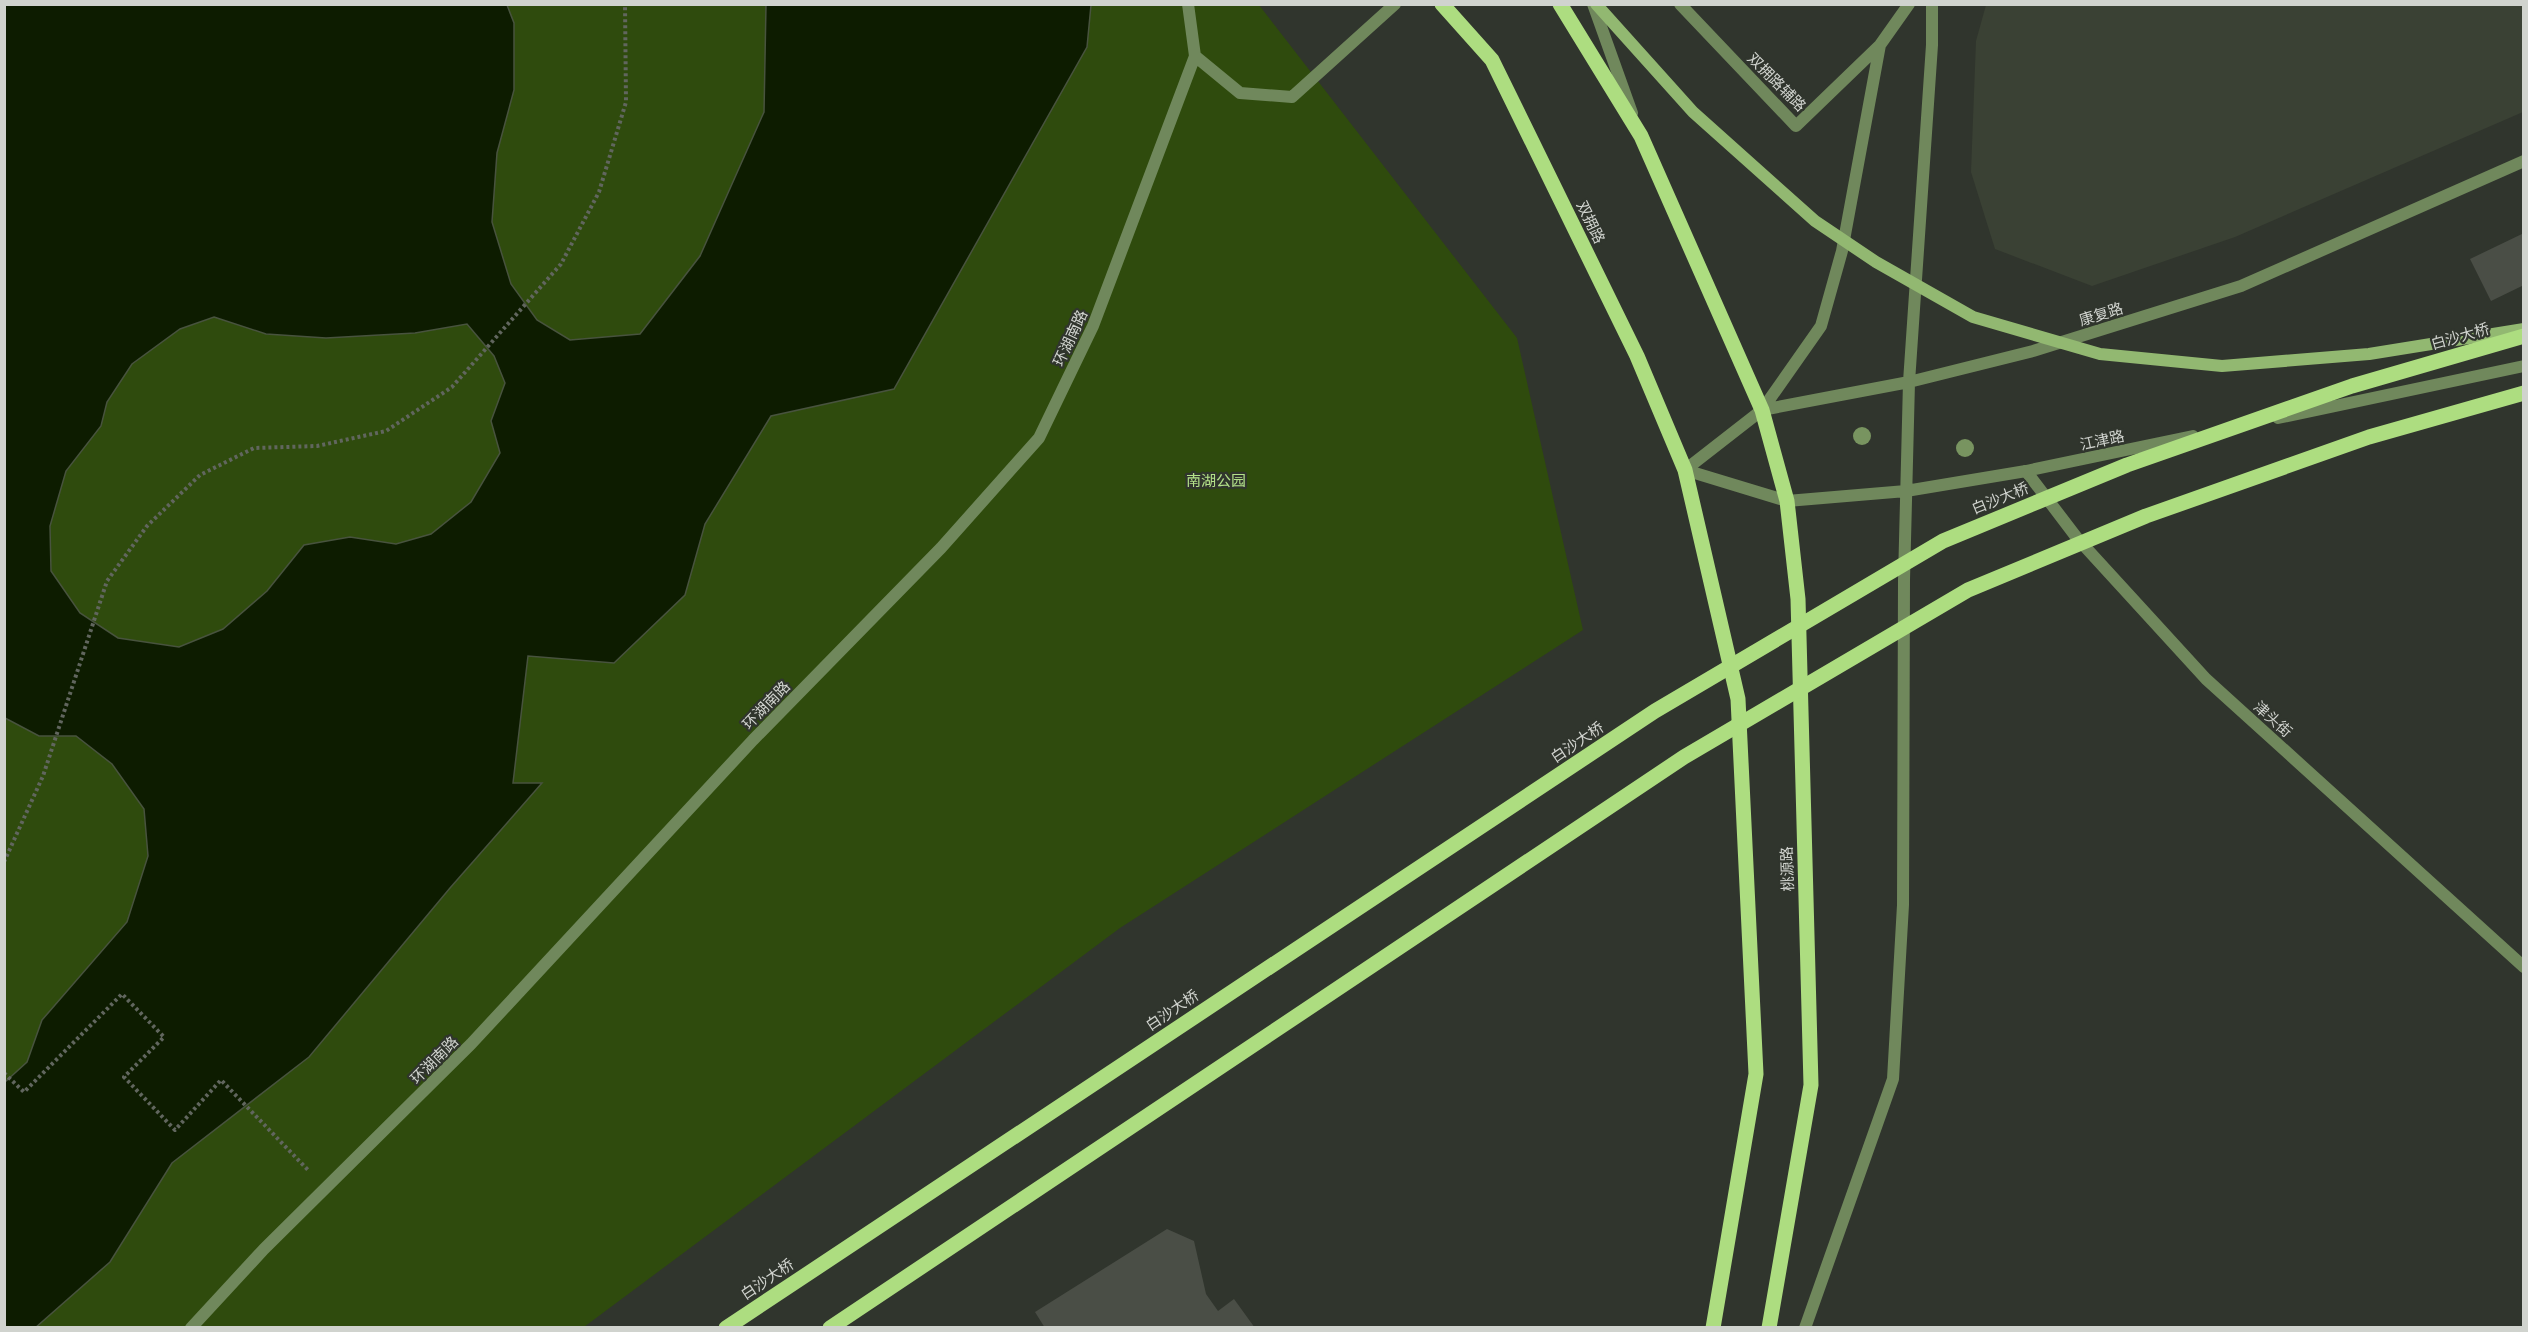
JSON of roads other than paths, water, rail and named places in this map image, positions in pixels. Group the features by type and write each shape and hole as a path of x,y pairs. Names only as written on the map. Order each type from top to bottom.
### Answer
{"main road":[{"name":"双拥路","path":"1442,4 1492,60 1637,356 1686,470"},
{"path":"1560,4 1641,136 1762,410"},
{"path":"1594,4 1692,112 1815,221 1876,262 1973,317 2100,354 2222,366 2369,354 2523,329"},
{"name":"白沙大桥","path":"726,1328 1655,711 1943,541 2127,465 2318,398 2523,336"},
{"path":"830,1328 1684,757 1968,590 2146,516 2358,441 2523,393"},
{"name":"桃源路","path":"1762,410 1787,501 1798,599 1811,1085 1769,1328"},
{"path":"1686,470 1738,699 1756,1074 1713,1328"}],"street":[{"name":"环湖南路","path":"191,1328 264,1249 471,1044 753,740 941,548 1039,438 1093,326 1195,56 1188,4"},
{"path":"1195,56 1240,93 1292,97 1395,4"},
{"path":"1594,4 1641,136"},
{"name":"双拥路辅路","path":"1680,4 1796,126 1880,45"},
{"path":"1762,410 1821,326 1842,251 1880,45 1909,4"},
{"path":"1805,1328 1893,1079 1903,905 1909,382 1932,45 1932,4"},
{"name":"康复路","path":"1686,470 1762,410 1909,382 2033,351 2241,286 2523,161"},
{"name":"江津路","path":"1686,470 1787,501 1906,491 2026,471 2523,366"},
{"name":"津头街","path":"2026,471 2078,538 2206,679 2523,967"}],"park label":[{"name":"南湖公园","path":"1216,480"}]}
